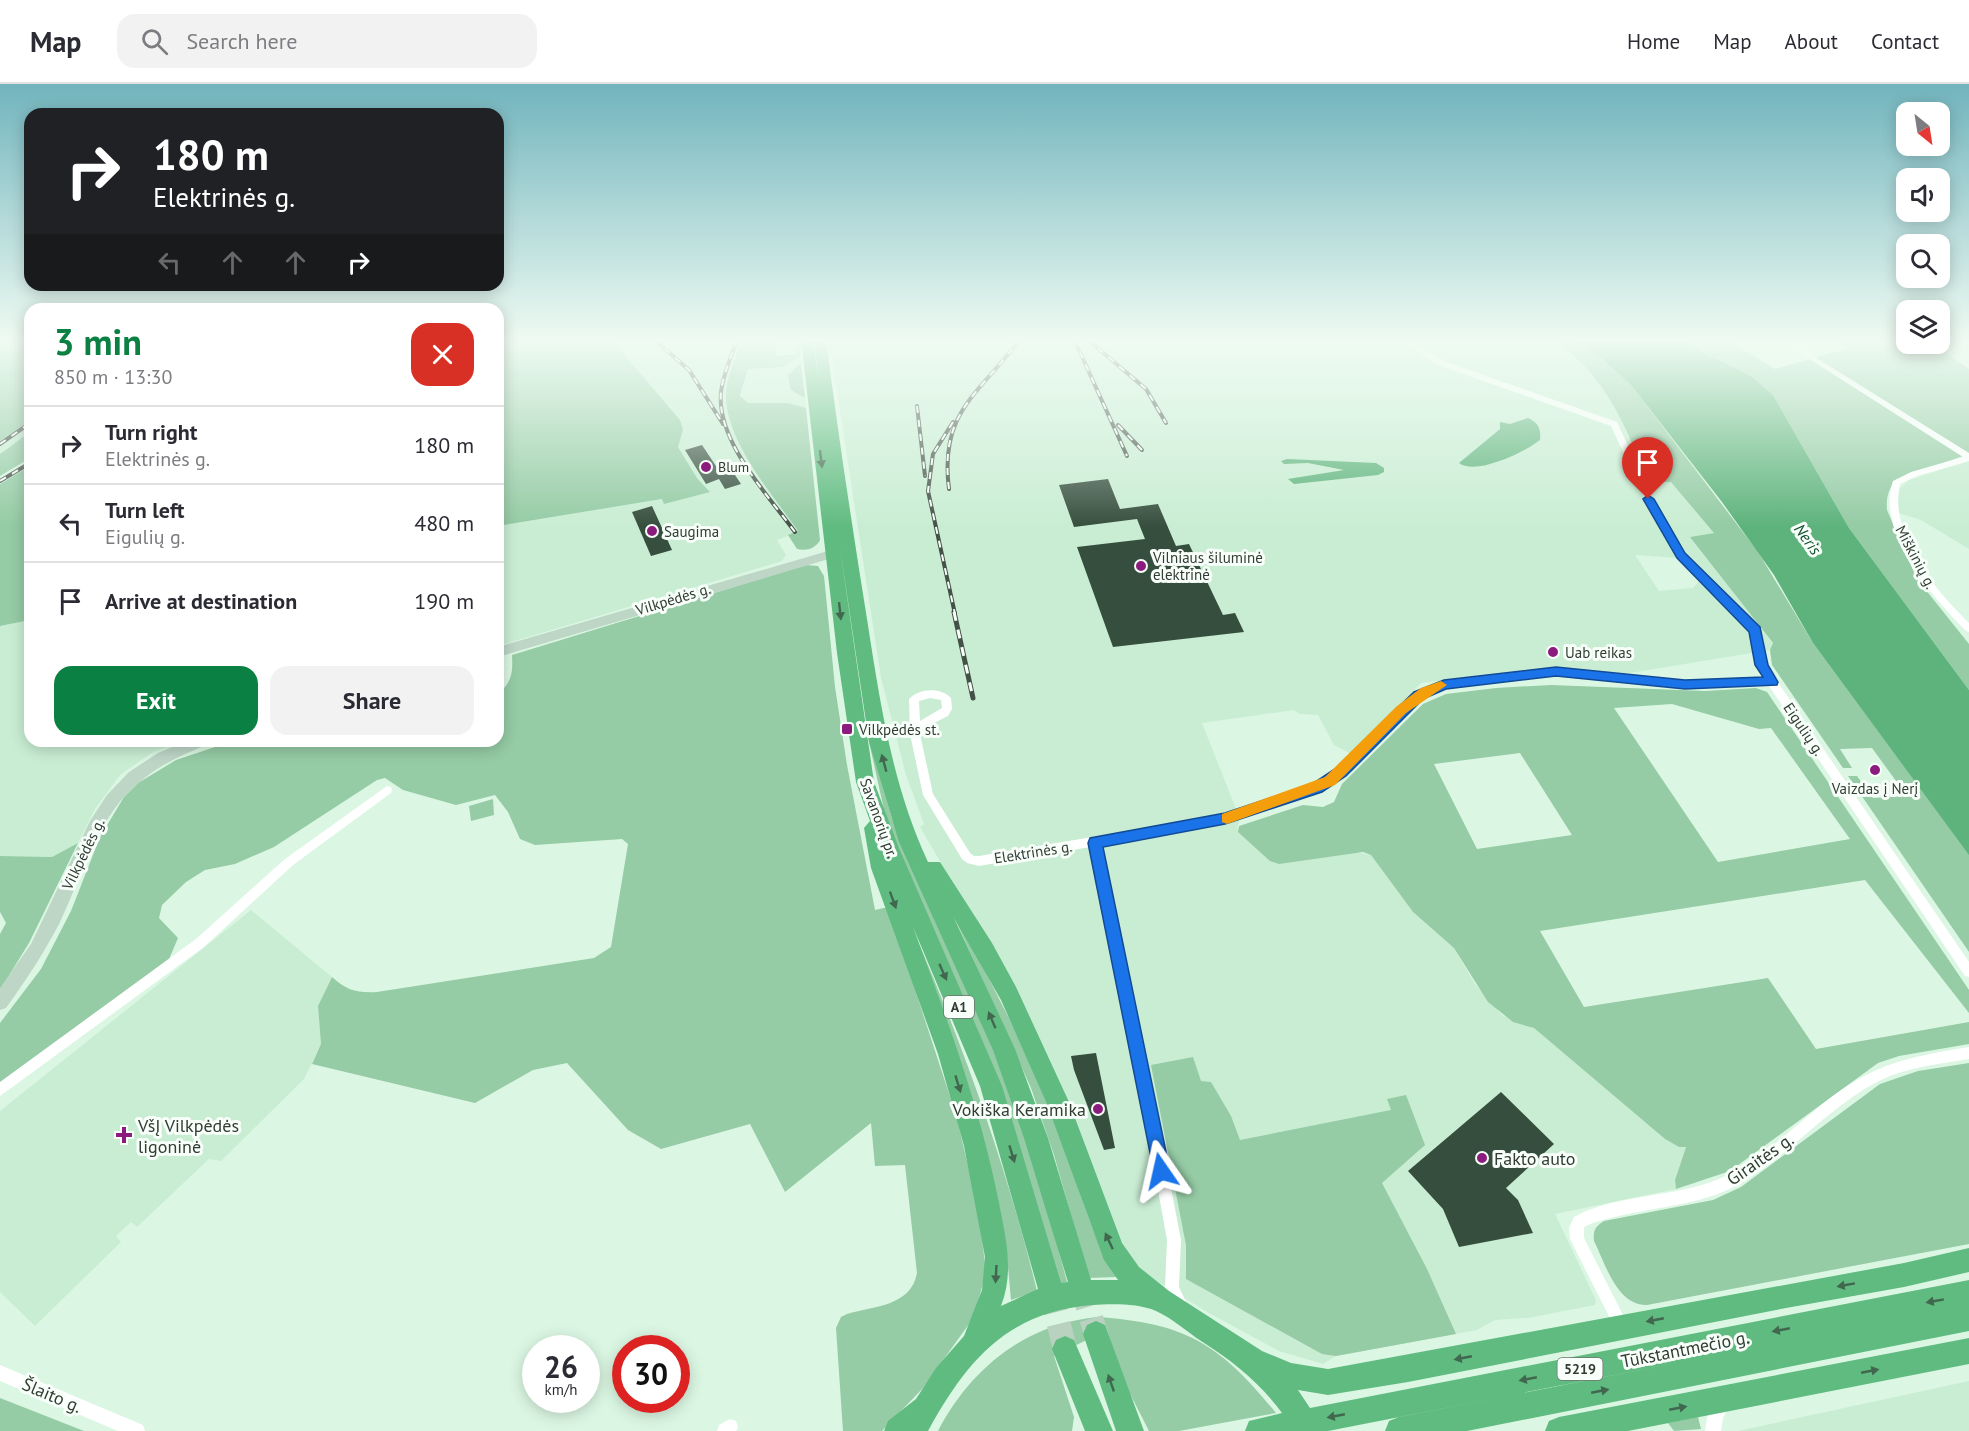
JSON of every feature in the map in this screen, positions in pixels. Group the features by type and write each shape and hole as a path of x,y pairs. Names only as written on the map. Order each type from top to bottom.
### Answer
{"highway":[{"name":"Savanorių pr.","path":"817,402 841,551 878,742 909,842 1004,1049 1036,1138 1079,1279"},
{"name":"Savanorių pr.","path":"826,402 865,782 910,899 979,1055 1009,1141 1050,1287"},
{"path":"865,782 881,868 949,1054 978,1158 997,1257 995,1290 975,1341"},
{"path":"902,819 1000,977 1058,1102 1105,1233 1125,1270 1160,1300 1253,1360 1290,1376 1328,1382 1408,1369 1904,1275 1969,1260"},
{"path":"1904,1275 1969,1270"},
{"path":"898,1431 929,1401 975,1341 1004,1319 1029,1306 1063,1294 1125,1292 1160,1300"},
{"name":"Tūkstantmečio g.","path":"1399,1431 1907,1318 1969,1293"},
{"name":"Tūkstantmečio g.","path":"1259,1431 1907,1318 1969,1318"},
{"path":"1096,1334 1130,1431"},
{"path":"1065,1349 1099,1431"},
{"path":"1559,1431 1969,1351"},
{"path":"1253,1360 1289,1399 1310,1431"},
{"path":"913,1431 929,1401"}],"main road":[{"name":"Vilkpėdės g.","path":"504,650 841,551"},
{"name":"Vilkpėdės g.","path":"0,1002 37,949 107,805 144,768 162,757 186,747"}],"street":[{"name":"Eigulių g.","path":"1552,402 1614,424 1656,515 1681,555 1755,630 1761,665 1969,972"},
{"path":"1881,402 1969,458"},
{"name":"Miškinių g.","path":"1969,458 1905,478 1896,483 1893,494 1895,517 1923,576 1935,594 1969,629"},
{"name":"Elektrinės g.","path":"916,727 928,795 944,824 971,860 1095,843 1225,819 1317,788 1341,772 1419,696 1444,685 1556,672 1685,685 1772,682"},
{"path":"0,1090 200,943 280,868 387,790"},
{"path":"1095,843 1140,1058 1174,1240 1172,1288 1191,1319"},
{"name":"Giraitės g.","path":"1622,1327 1577,1239 1577,1224 1580,1220 1597,1214 1687,1196 1721,1186 1747,1172 1848,1094 1876,1076 1906,1065 1969,1053"},
{"path":"1125,1270 1152,1285 1162,1281 1172,1270"},
{"name":"Šlaito g.","path":"0,1373 137,1431"},
{"path":"1713,1431 1715,1416 1725,1399"},
{"path":"1599,1423 1625,1431"}],"shaded area":[{"path":"0,402 24,402 24,424 0,441"},
{"path":"504,402 665,402 680,420 683,430 678,447 697,478 710,492 664,504 662,499 504,525"},
{"path":"665,402 727,402 730,422 743,450 799,532 777,540 786,555 782,561 504,644 504,525 663,499 664,503 708,489 697,478 678,447 683,430 680,420"},
{"path":"727,402 788,403 806,408 820,540 810,549 797,549 788,535 798,531 753,468 734,432"},
{"path":"746,402 805,402 806,408 788,403"},
{"path":"839,402 1613,402 1649,482 1671,481 1714,533 1691,537 1773,644 1770,650 1618,675 1548,668 1421,683 1353,755 1334,745 1318,715 1300,714 1294,710 1202,723 1240,819 1237,829 1371,855 1413,912 1454,948 1475,984 1502,1015 1534,1028 1665,1139 1679,1147 1686,1146 1675,1180 1676,1189 1555,1214 1596,1300 1595,1305 1528,1318 1495,1320 1477,1330 1336,1356 1323,1364 1279,1351 1207,1312 1150,1277 1135,1263 1117,1237 996,958 920,827 924,824 906,775 881,678","holes":["1635,555 1678,558 1699,581 1693,588 1659,591"]},
{"path":"1644,402 1758,552 1813,643 1969,854 1969,952 1848,776 1857,776 1873,798 1907,796 1872,748 1840,749 1852,768 1843,768 1772,665 1770,650 1773,643 1690,537 1714,533 1671,482 1649,482 1612,403"},
{"path":"1777,402 1969,402 1969,454 1897,479 1887,498 1887,510 1917,579 1969,644 1969,690 1849,528"},
{"path":"24,424 24,436 0,454 0,441"},
{"path":"24,436 24,462 0,476 0,454"},
{"path":"1969,461 1969,549 1921,520 1899,513 1898,490 1909,480"},
{"path":"24,470 24,621 0,626 0,484"},
{"path":"806,565 818,566 824,576 835,687 847,765 875,910 888,907 956,1115 978,1208 986,1271 975,1314 969,1324 923,1388 882,1431 843,1431 836,1328 841,1317 847,1314 890,1303 900,1298 913,1284 917,1273 905,1165 875,1166 871,1123 785,1192 750,1124 661,1149 628,1130 567,1063 533,1070 475,1103 312,1064 321,1044 318,1006 332,977 353,990 377,992 594,958 611,947 628,844 622,839 535,845 520,839 508,812 495,795 456,805 403,790 385,778 377,780 274,847 235,864 205,870 186,882 162,905 159,918 178,938 169,959 0,1084 0,1023 41,969 71,911 100,837 124,797 138,783 176,760 215,747 504,747 504,688 511,676 512,655"},
{"path":"24,621 24,747 167,747 153,752 120,775 95,809 78,843 52,857 0,856 0,626"},
{"path":"1551,685 1705,691 1756,688 1767,692 1969,990 1969,1013 1865,880 1540,931 1584,1007 1768,978 1816,1049 1969,1022 1969,1044 1899,1056 1878,1063 1730,1171 1676,1189 1675,1180 1686,1147 1679,1147 1665,1139 1534,1028 1513,1022 1488,1002 1454,948 1413,912 1371,855 1363,852 1279,864 1270,861 1238,832 1239,826 1303,805 1323,807 1334,802 1342,784 1423,704 1446,694","holes":["1672,704 1759,729 1771,728 1850,839 1718,862 1614,708","1520,753 1572,835 1477,849 1434,764"]},
{"path":"867,733 892,819 993,1045 1042,1188 1067,1282 1058,1285 885,814"},
{"path":"493,799 494,815 471,821 469,806"},
{"path":"78,843 29,943 0,990 0,934 6,923 0,912 0,856 52,857"},
{"path":"947,901 1030,1063 1062,1139 1097,1239 1116,1277 1089,1278 1054,1155 1031,1088"},
{"name":"VšĮ Vilkpėdės ligoninė","path":"251,910 332,977 318,1006 321,1044 304,1079 221,1161 209,1159 137,1227 131,1222 116,1236 121,1242 35,1326 0,1292 0,1111"},
{"path":"920,946 986,1116 1026,1247 1037,1291 1011,1300 1007,1256 918,948"},
{"path":"1193,1057 1201,1081 1211,1082 1231,1116 1240,1140 1391,1110 1387,1099 1406,1095 1425,1145 1382,1183 1427,1269 1456,1334 1336,1356 1322,1354 1186,1279 1186,1245 1151,1065"},
{"path":"1969,1063 1969,1244 1647,1305 1628,1299 1613,1282 1594,1241 1595,1229 1604,1221 1713,1200 1741,1187 1880,1084 1918,1071"},
{"path":"1097,1317 1155,1325 1199,1341 1237,1370 1276,1413 1179,1431 1149,1431 1121,1376 1107,1330 1054,1356 1074,1417 1072,1431 938,1431 951,1408 967,1388 1003,1353 1047,1329 1071,1321"},
{"path":"1969,1381 1969,1431 1738,1431"},
{"path":"0,1398 84,1431 0,1431"},
{"path":"1698,1417 1701,1429 1674,1431 1668,1423"}],"water":[{"name":"Neris","path":"1644,402 1777,402 1849,528 1969,690 1969,855 1813,643 1774,575 1722,502"},
{"path":"1528,418 1537,424 1540,430 1540,440 1533,445 1488,465 1477,467 1459,463 1500,429 1500,422 1510,424"},
{"path":"1287,459 1376,463 1384,468 1384,472 1378,475 1294,484 1288,479 1344,470 1308,463 1284,464 1281,461"}],"building":[{"name":"Blum","path":"702,445 718,469 729,466 741,484 725,489 719,479 706,484 685,450"},
{"name":"Vilniaus šiluminė elektrinė","path":"1108,479 1120,509 1158,504 1176,546 1189,544 1223,615 1235,613 1244,632 1113,647 1077,547 1145,539 1137,519 1074,527 1059,485"},
{"name":"Saugima","path":"652,506 672,550 651,556 632,512"},
{"name":"Vokiška Keramika","path":"1096,1053 1115,1148 1104,1150 1074,1070 1071,1056"},
{"name":"Fakto auto","path":"1501,1092 1554,1144 1506,1188 1518,1200 1533,1233 1459,1247 1443,1209 1408,1171"}],"tunnel":[{"path":"1081,1284 1096,1334"},
{"path":"1050,1289 1065,1349"}],"railway":[{"path":"709,402 723,424"},
{"path":"722,402 727,429 735,448 758,484 795,532"},
{"path":"949,489 947,462 950,441 956,422 968,402"},
{"path":"1102,402 1127,456"},
{"path":"1154,402 1166,423"},
{"path":"917,406 925,476"},
{"path":"953,422 933,454 928,491 955,614"},
{"path":"1118,425 1142,450"},
{"path":"0,444 24,427"},
{"path":"0,481 24,467"},
{"path":"954,612 973,698"}],"slow traffic":[{"path":"1227,818 1317,788 1330,781 1401,710 1426,691 1441,685"}],"place":[{"name":"Blum","path":"706,467"},
{"name":"Saugima","path":"652,531"},
{"name":"Vilniaus šiluminė elektrinė","path":"1141,566"},
{"name":"Uab reikas","path":"1553,652"},
{"name":"Vilkpėdės st.","path":"847,729"},
{"name":"Vaizdas į Nerį","path":"1875,770"},
{"name":"Vokiška Keramika","path":"1098,1109"},
{"name":"VšĮ Vilkpėdės ligoninė","path":"124,1135"},
{"name":"Fakto auto","path":"1482,1158"}],"route":[{"path":"1161,1171 1095,843 1225,819 1317,788 1341,772 1401,710 1426,691 1444,685 1556,672 1685,685 1772,682 1761,665 1759,640 1755,630 1681,555 1648,499"}]}
